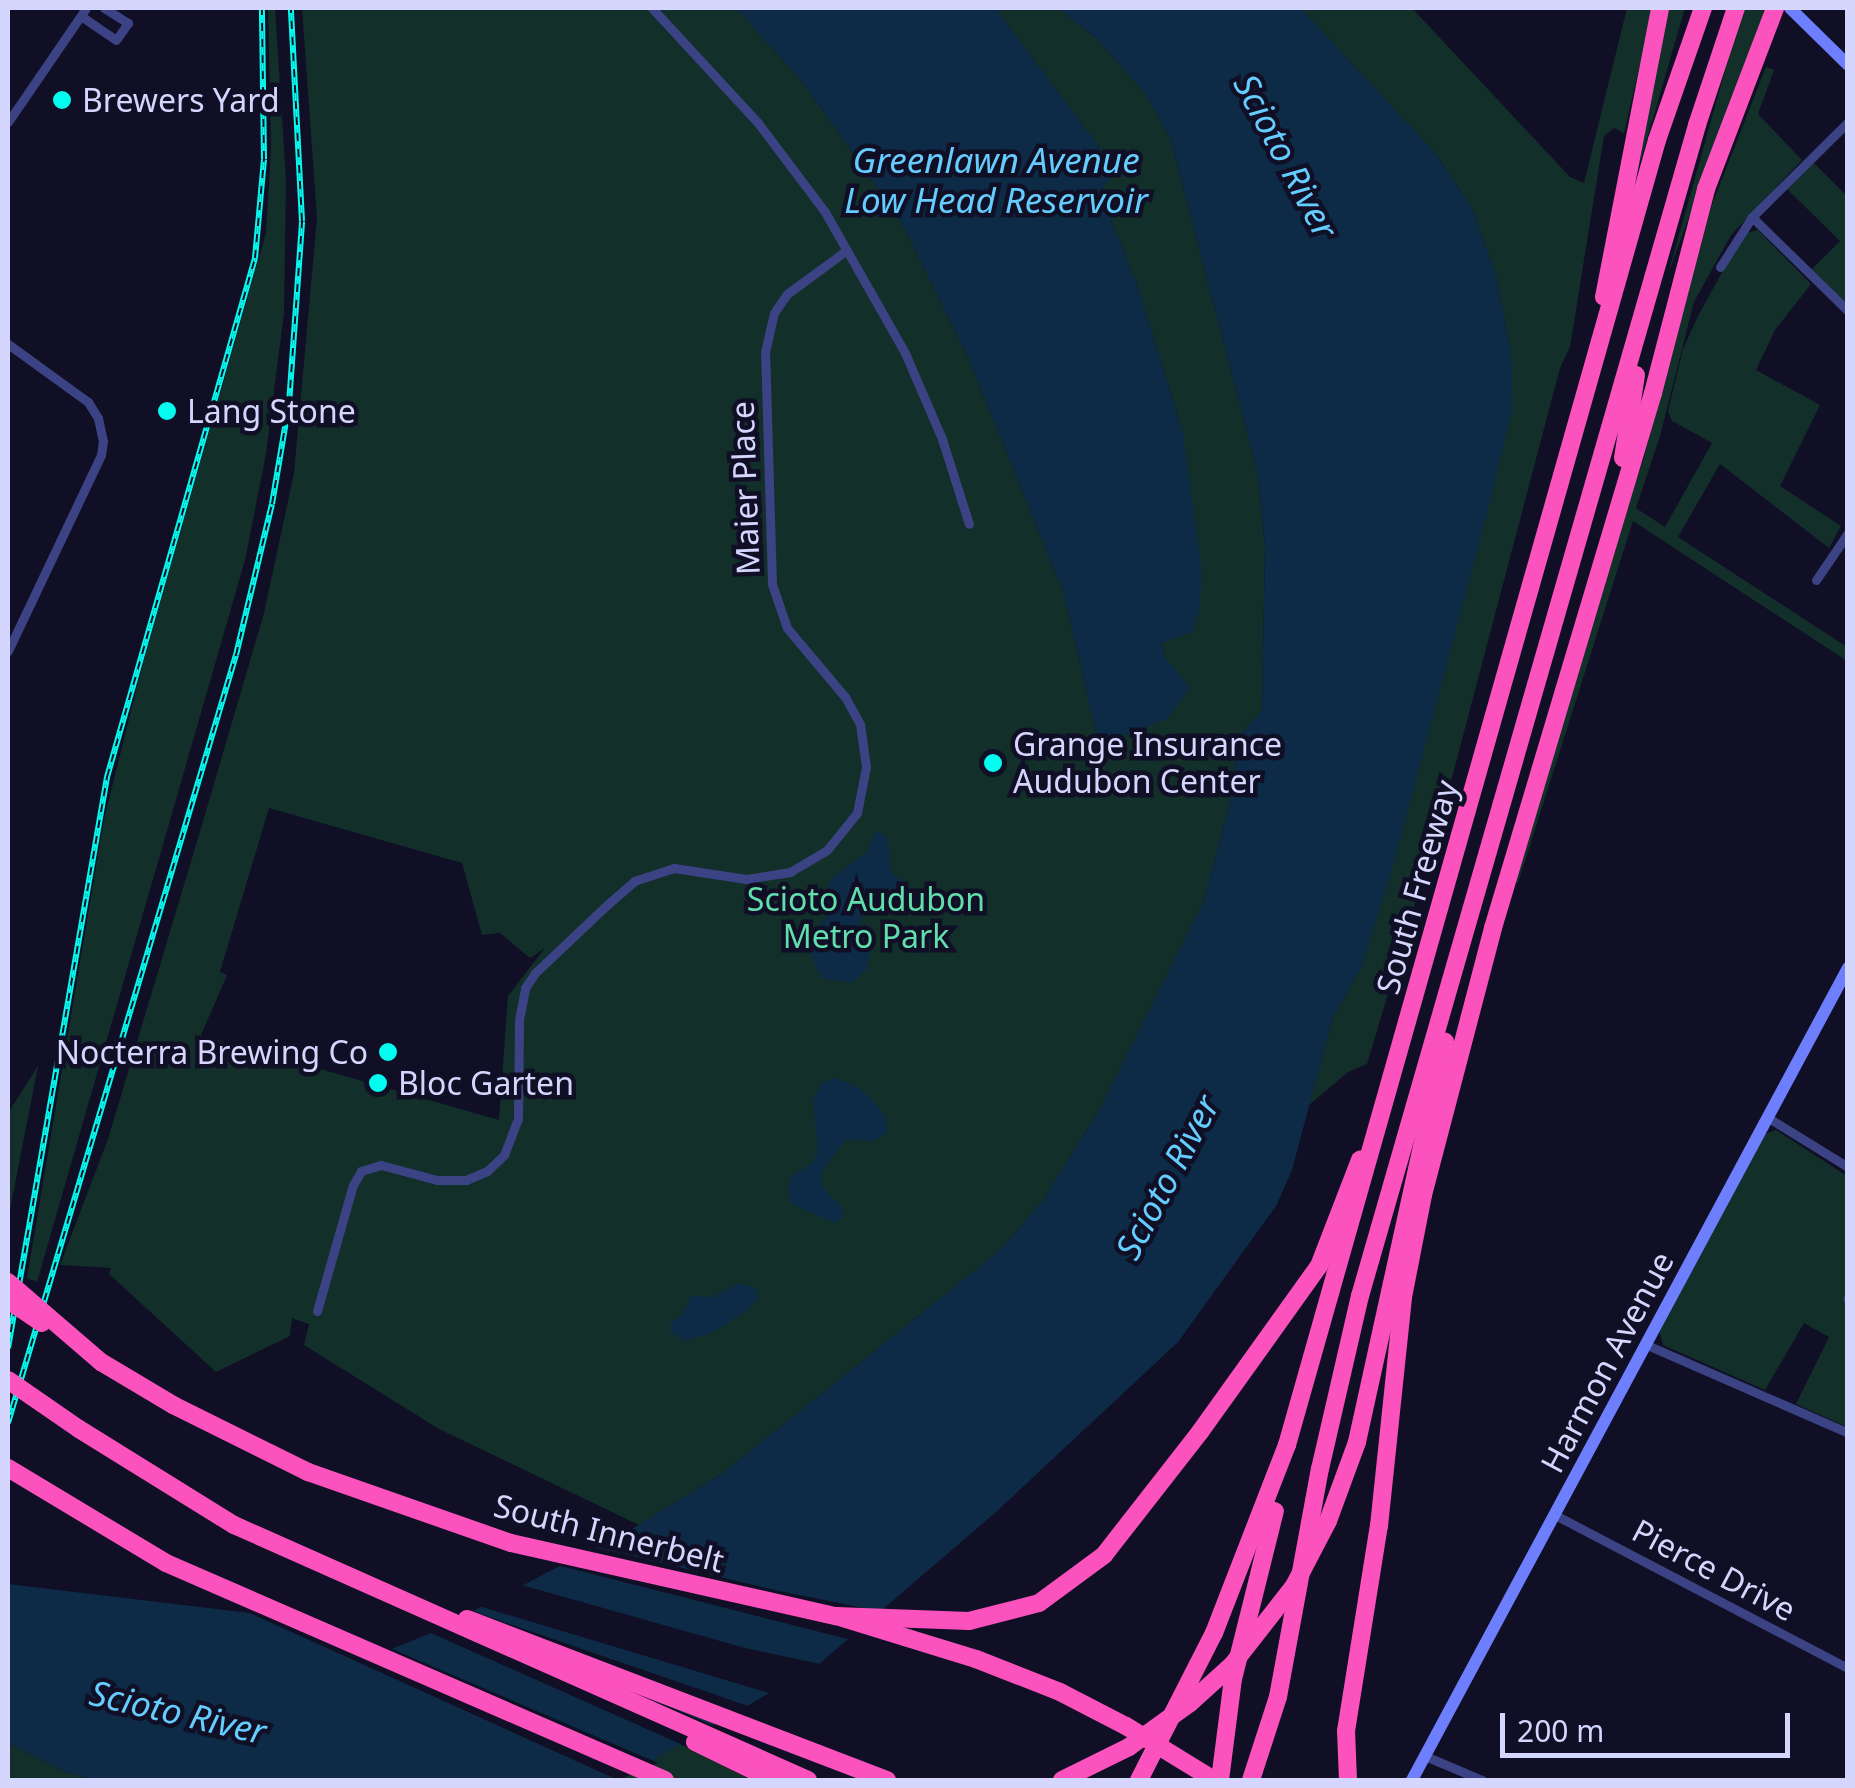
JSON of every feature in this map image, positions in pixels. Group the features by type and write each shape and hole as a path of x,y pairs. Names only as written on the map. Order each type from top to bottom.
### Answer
{"highway":[{"path":"1573,439 1660,8"},
{"name":"South Freeway","path":"1143,1774 1214,1633 1263,1518 1300,1403 1657,140 1704,8"},
{"name":"South Freeway","path":"1251,1780 1278,1696 1320,1469 1360,1296 1484,876 1650,288 1736,8"},
{"path":"1348,1780 1346,1732 1379,1526 1403,1297 1423,1195 1493,928 1614,512 1653,393 1706,189 1775,8"},
{"path":"1614,512 1650,288"},
{"path":"1062,1780 1129,1748 1190,1704 1232,1666 1302,1571 1328,1521 1356,1442 1429,1102 1483,899 1484,876"},
{"path":"836,1616 952,1624 1018,1611 1058,1592 1104,1554 1232,1389 1319,1266 1412,1014"},
{"path":"8,1282 101,1362"},
{"name":"South Innerbelt","path":"8,1300 173,1405 308,1472 511,1543 836,1616 976,1659 1060,1692 1217,1780"},
{"path":"8,1380 79,1430 234,1525 808,1780"},
{"path":"1217,1780 1233,1679 1300,1403"},
{"path":"8,1468 166,1564 665,1780"},
{"path":"371,1588 490,1627 886,1780"},
{"path":"616,1697 640,1715 773,1780"}],"main road":[{"path":"1790,8 1848,65"},
{"name":"Harmon Avenue","path":"1412,1780 1848,968"}],"street":[{"path":"8,122 84,12 116,40 128,24 104,8"},
{"path":"652,8 758,123 803,181 847,250 914,374 942,439 969,524"},
{"path":"1720,268 1752,218 1848,122"},
{"path":"1752,218 1848,311"},
{"name":"Maier Place","path":"316,1311 349,1196 360,1172 381,1165 438,1180 466,1180 504,1156 518,1119 519,1020 526,988 535,972 583,927 628,886 658,871 692,869 746,878 790,872 827,850 856,813 866,767 860,724 845,696 788,628 772,584 765,352 774,313 787,294 847,250"},
{"path":"8,344 81,396 102,429 101,455 8,651"},
{"path":"1816,580 1846,537"},
{"path":"1767,1117 1848,1167"},
{"path":"1647,1344 1848,1433"},
{"name":"Pierce Drive","path":"1557,1516 1848,1668"},
{"path":"1425,1756 1482,1780"}],"green space":[{"path":"268,8 275,8 286,179 284,313 266,454 245,560 37,1282 27,1278 104,819 142,667 266,233 271,150"},
{"name":"Scioto Audubon Metro Park","path":"302,8 736,8 805,85 903,225 967,355 1064,593 1096,732 1107,737 1165,658 1162,643 1183,433 1137,285 1100,192 1108,159 995,8 1058,8 1095,37 1144,92 1170,137 1258,474 1265,547 1262,711 1240,735 1229,806 1204,901 1100,1109 1042,1202 998,1252 723,1473 639,1525 439,1429 304,1345 309,1324 292,1318 290,1336 216,1372 109,1274 111,1268 60,1265 108,1139 264,613 294,473 317,218","holes":["269,808 462,863 482,935 500,933 530,958 545,948 508,996 499,1120 201,1035 227,975 220,972"]},
{"path":"1300,8 1412,8 1570,177 1584,183 1627,8 1653,8 1624,133 1614,128 1604,136 1570,347 1560,368 1449,789 1367,1064 1348,1072 1309,1105 1333,1016 1361,968 1511,353 1496,276 1472,208 1436,154"},
{"path":"1667,8 1685,8 1629,201"},
{"path":"1763,8 1764,14 1668,274 1742,10"},
{"path":"1766,67 1774,70 1758,114 1802,160 1731,235 1694,302 1660,436 1636,508 1665,527 1712,443 1672,421 1668,411 1683,349 1698,316 1743,234 1758,230 1811,284 1775,330 1756,370 1820,405 1780,486 1841,526 1829,548 1720,464 1678,537 1847,647 1847,661 1633,521 1518,883 1500,882 1581,628 1643,461 1711,207"},
{"path":"1813,162 1847,196 1847,307 1808,273 1840,241 1787,189"},
{"path":"38,1066 8,1220 8,1113"},
{"path":"1776,1130 1847,1176 1847,1427 1796,1404 1829,1337 1804,1323 1765,1390 1663,1345 1659,1329 1765,1134"},
{"path":"8,1743 65,1772 95,1780 8,1780"},
{"path":"680,1744 751,1780 597,1780 634,1771"}],"water":[{"name":"Greenlawn Avenue Low Head Reservoir","path":"736,8 995,8 1108,159 1110,178 1100,192 1137,285 1183,433 1202,574 1199,611 1192,632 1162,643 1165,658 1190,687 1168,718 1131,734 1107,737 1096,733 1064,593 967,355 903,225 805,85"},
{"name":"Scioto River","path":"1058,8 1300,8 1436,154 1472,208 1496,276 1511,353 1513,405 1393,866 1361,968 1333,1016 1292,1170 1276,1206 1178,1342 996,1512 818,1665 634,1771 597,1780 95,1780 65,1772 8,1743 8,1584 258,1614 372,1657 431,1633 639,1525 723,1473 998,1252 1042,1202 1100,1109 1204,901 1229,806 1240,735 1262,711 1265,547 1258,474 1170,137 1144,92 1095,37"},
{"path":"877,830 888,839 891,873 915,891 919,903 864,912 860,926 870,953 866,970 851,983 821,978 807,944 829,912 826,894 831,879 868,851"},
{"path":"834,1078 856,1086 873,1101 885,1116 887,1132 875,1141 845,1140 820,1174 823,1189 842,1207 843,1218 835,1223 792,1204 788,1192 790,1177 812,1163 818,1152 813,1099 821,1084"},
{"path":"740,1283 756,1289 758,1298 746,1311 712,1333 685,1341 671,1333 671,1323 684,1312 691,1296 711,1297"}],"pier":[{"path":"586,1545 889,1613 855,1641 549,1563"},
{"path":"511,1582 745,1648 825,1665 772,1694 472,1604"},
{"path":"234,1606 259,1609 372,1651 385,1646 658,1763 618,1780"},
{"path":"465,1608 751,1707 722,1724 618,1685 717,1727 685,1746 424,1630"}],"railway":[{"path":"8,1348 107,777 255,258 264,159 262,8"},
{"path":"8,1423 236,655 272,504 289,404 302,221 291,8"}],"place":[{"name":"Brewers Yard","path":"62,100"},
{"name":"Lang Stone","path":"167,411"},
{"name":"Grange Insurance Audubon Center","path":"993,763"},
{"name":"Nocterra Brewing Co","path":"388,1052"},
{"name":"Bloc Garten","path":"378,1083"}]}
